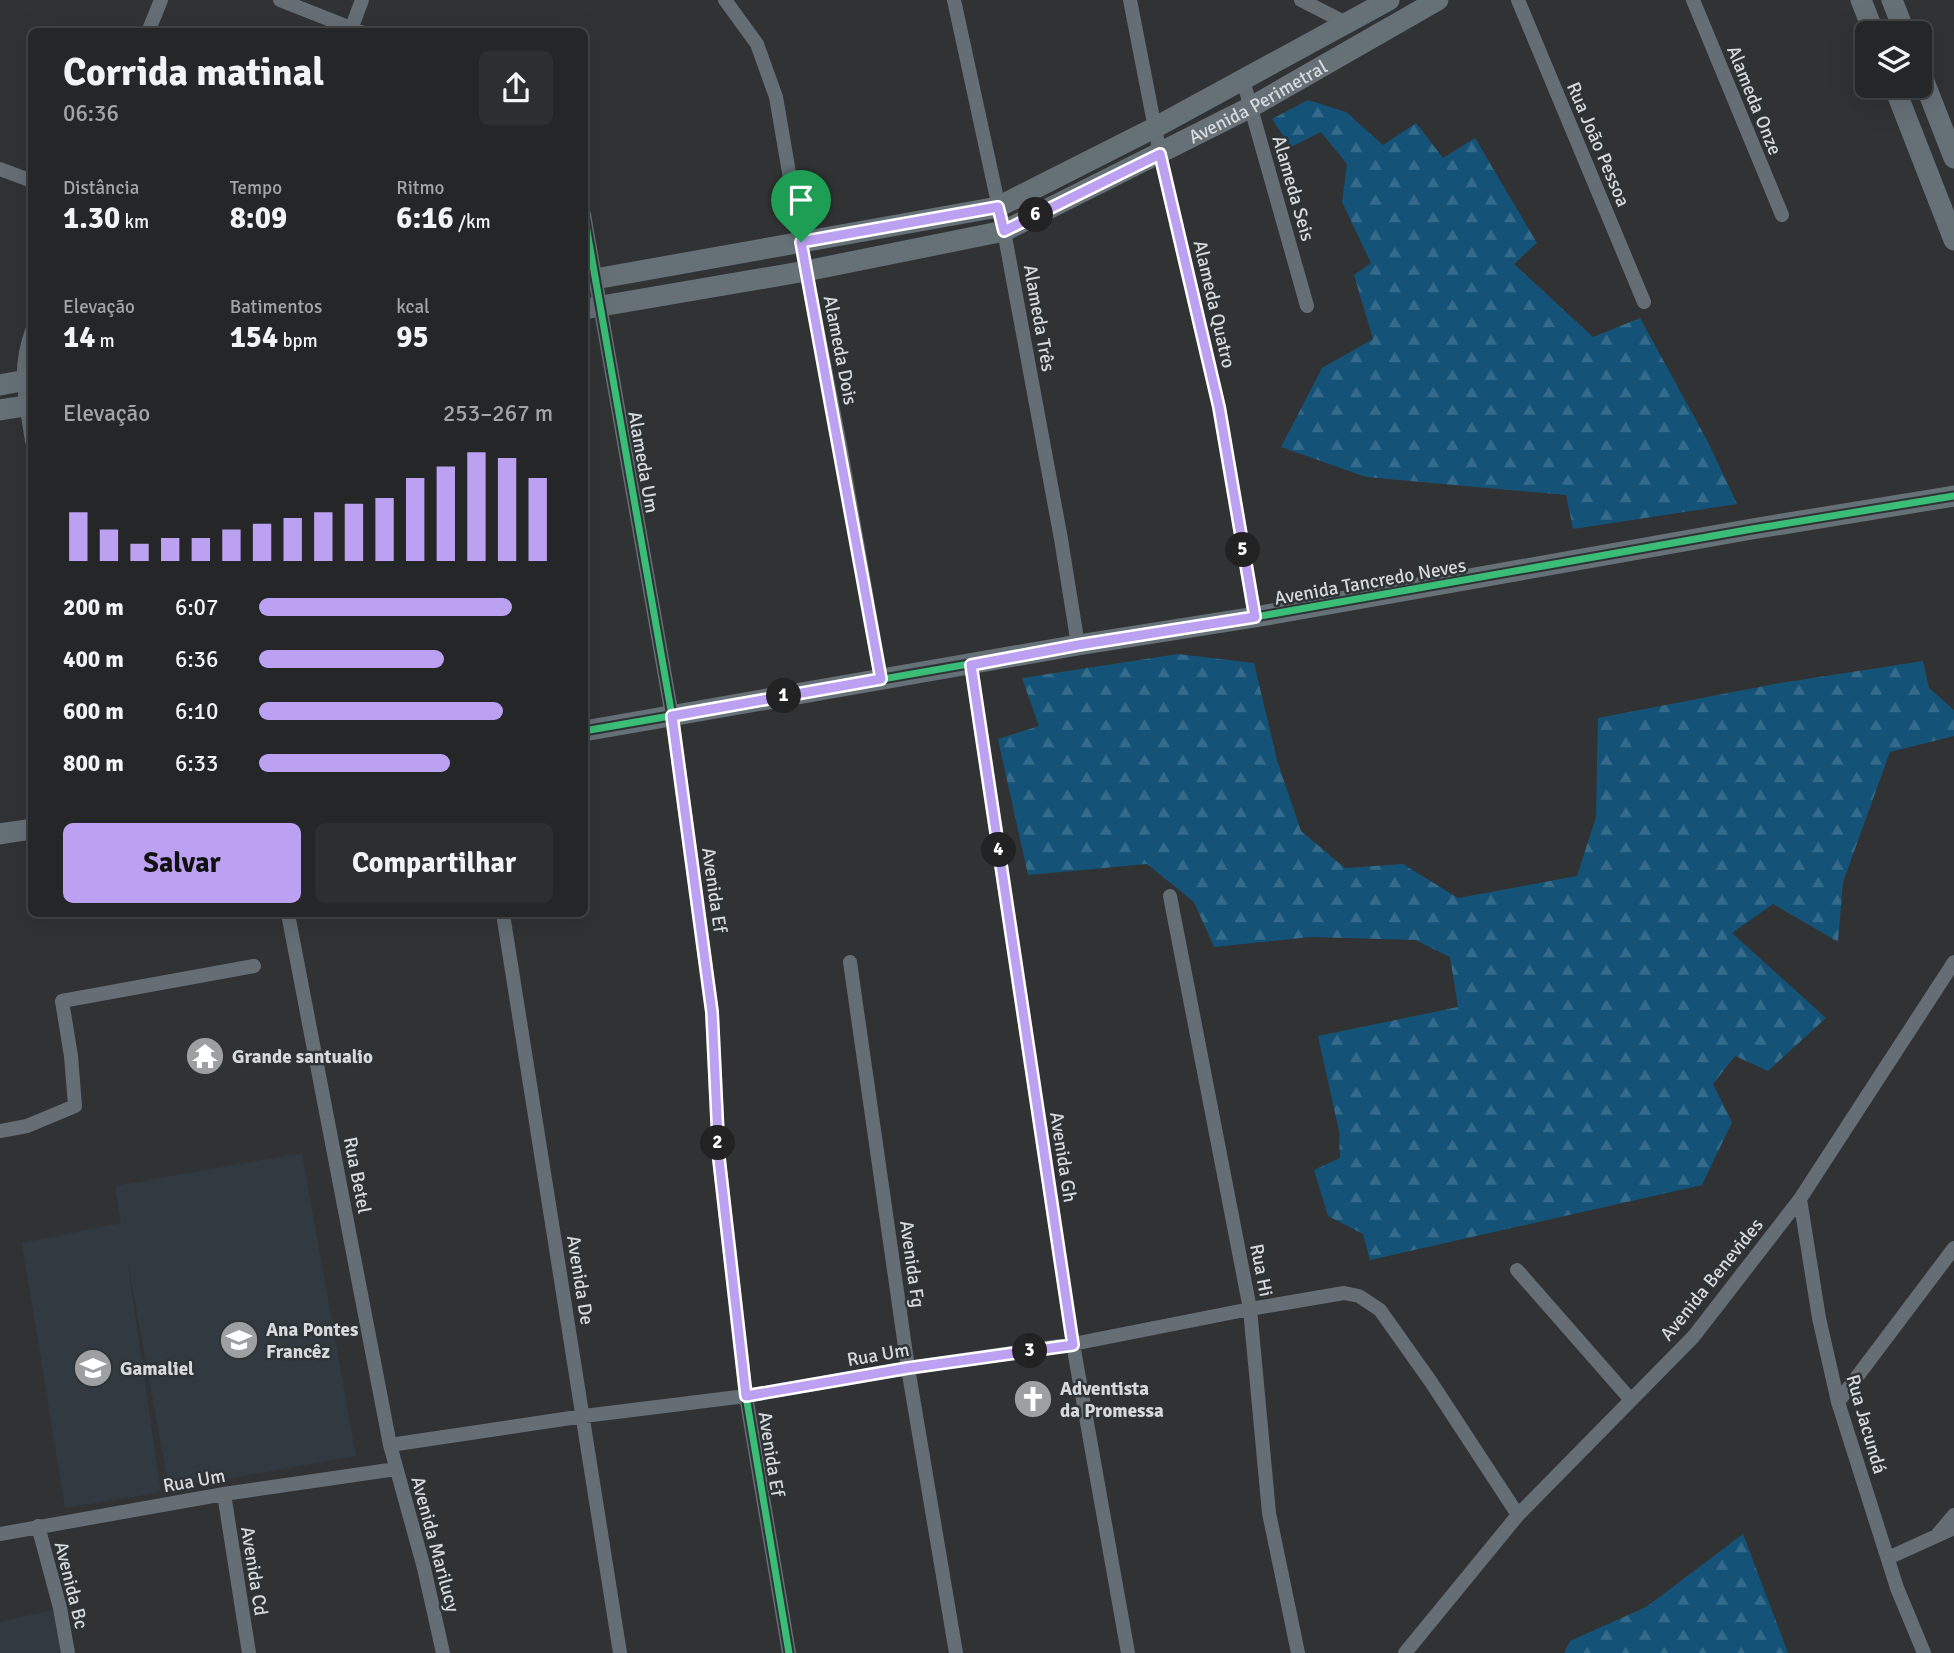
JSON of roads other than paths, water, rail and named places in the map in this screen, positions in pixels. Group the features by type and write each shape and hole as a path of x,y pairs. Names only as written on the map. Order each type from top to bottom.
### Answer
{"street":[{"path":"150,28 161,0"},
{"path":"280,0 349,28"},
{"path":"355,28 362,0"},
{"name":"Alameda Dois","path":"725,0 757,44 776,97 881,679"},
{"name":"Alameda Três","path":"954,0 1004,231 1078,645"},
{"name":"Alameda Quatro","path":"1130,0 1160,154 1219,407 1255,617"},
{"path":"1301,0 1348,24"},
{"name":"Avenida Perimetral","path":"590,280 998,207 1156,127 1389,0"},
{"name":"Avenida Perimetral","path":"592,308 806,271 1004,231 1251,107 1438,0"},
{"name":"Rua João Pessoa","path":"1518,0 1644,302"},
{"name":"Alameda Onze","path":"1693,0 1782,215"},
{"path":"1861,0 1869,21"},
{"path":"1892,0 1900,21"},
{"path":"1299,51 1310,74"},
{"name":"Alameda Seis","path":"1243,80 1307,306"},
{"path":"1899,98 1954,240"},
{"path":"1930,98 1954,158"},
{"path":"1919,150 1946,138"},
{"path":"0,169 28,180"},
{"name":"Alameda Um","path":"588,258 592,308 672,716"},
{"path":"0,385 27,380 24,351 28,341"},
{"path":"0,410 28,405"},
{"name":"Avenida Tancredo Neves","path":"588,730 1954,496"},
{"name":"Avenida Gh","path":"971,665 1073,1345 1128,1653"},
{"name":"Avenida Ef","path":"672,716 712,1012 719,1159 746,1396 789,1653"},
{"path":"0,834 28,830"},
{"name":"Rua Hi","path":"1170,896 1250,1309 1269,1513 1298,1653"},
{"name":"Rua Betel","path":"289,917 390,1445"},
{"name":"Avenida De","path":"503,917 621,1653"},
{"name":"Avenida Fg","path":"850,962 908,1368 956,1653"},
{"name":"Avenida Benevides","path":"1405,1653 1518,1515 1694,1336 1800,1199 1954,962"},
{"path":"0,1131 27,1126 75,1106 71,1056 62,1001 254,967"},
{"name":"Rua Jacundá","path":"1800,1199 1819,1318 1838,1402 1888,1558 1924,1653"},
{"path":"1838,1402 1954,1248"},
{"path":"1517,1270 1632,1400"},
{"name":"Rua Um","path":"390,1445 584,1416 746,1396 908,1368 1073,1345 1344,1293 1359,1296 1380,1310 1431,1382 1518,1515"},
{"name":"Avenida Marilucy","path":"390,1445 424,1568 443,1653"},
{"name":"Rua Um","path":"0,1534 224,1494 396,1469"},
{"name":"Avenida Cd","path":"224,1494 248,1653"},
{"path":"1935,1538 1954,1515"},
{"name":"Avenida Bc","path":"38,1526 60,1608 68,1653"},
{"path":"1888,1558 1954,1528"}],"place":[{"name":"Grande santualio","path":"205,1056"},
{"name":"Ana Pontes Francêz","path":"239,1340"},
{"name":"Gamaliel","path":"93,1368"},
{"name":"Adventista da Promessa","path":"1033,1399"}]}
